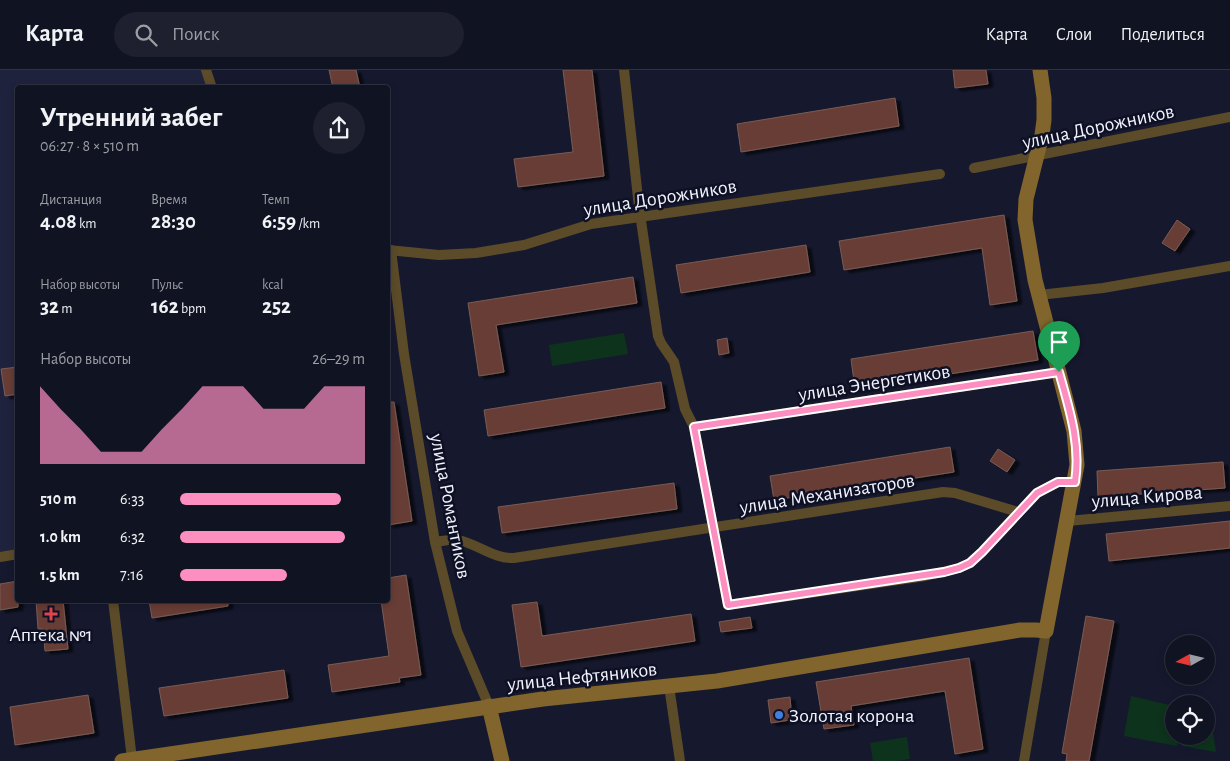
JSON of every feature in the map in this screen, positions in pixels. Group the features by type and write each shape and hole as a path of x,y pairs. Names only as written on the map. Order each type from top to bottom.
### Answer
{"street":[{"path":"206,70 211,85"},
{"path":"624,70 641,217 658,336 674,362 685,410 694,427 728,605 925,576 959,568 970,563 982,552 1037,493 1047,486 1058,482 1075,482"},
{"path":"1024,761 1046,631 1078,465 1074,431 1039,295 1025,220 1026,199 1044,120 1044,98 1040,70"},
{"name":"улица Дорожников","path":"974,168 1230,117"},
{"name":"улица Дорожников","path":"390,250 439,255 476,253 524,245 591,224 940,174"},
{"name":"улица Романтиков","path":"390,257 435,542 457,631 489,706 502,761"},
{"path":"1039,295 1103,288 1230,266"},
{"name":"улица Энергетиков","path":"694,427 1059,372"},
{"name":"улица Механизаторов","path":"435,542 462,541 498,557 514,558 944,492 954,493 1018,512"},
{"name":"улица Кирова","path":"1068,521 1230,506"},
{"path":"0,557 15,554"},
{"path":"113,603 127,760"},
{"name":"улица Нефтяников","path":"127,760 489,706 756,675 1020,630 1046,631"},
{"path":"669,686 680,761"}],"shaded area":[{"path":"0,70 206,70 211,85 15,85 15,554 0,557"}],"green space":[{"path":"624,333 628,354 552,366 549,345"},
{"path":"1131,696 1165,704 1165,744 1124,736"},
{"path":"907,737 910,759 873,761 870,743"},
{"path":"1215,745 1216,752 1182,746"}],"building":[{"path":"329,70 356,70 359,85 332,85"},
{"path":"563,70 592,70 604,176 518,187 514,159 573,152"},
{"path":"953,70 986,70 988,84 955,88"},
{"path":"895,98 899,126 741,152 737,124"},
{"path":"1004,215 1017,301 990,305 982,248 844,270 839,241"},
{"path":"1177,220 1190,229 1175,251 1162,243"},
{"path":"806,245 810,272 681,293 676,265"},
{"path":"633,277 637,303 496,325 504,372 479,376 468,303"},
{"path":"1033,331 1038,360 855,389 851,359"},
{"path":"727,338 729,353 719,355 717,340"},
{"path":"15,367 15,394 5,396 1,369"},
{"path":"661,382 665,408 488,436 484,410"},
{"path":"390,402 394,402 412,521 390,525"},
{"path":"950,447 954,472 774,500 770,476"},
{"path":"998,449 1015,460 1007,472 990,461"},
{"path":"1223,462 1225,488 1098,497 1097,471"},
{"path":"674,483 677,509 502,533 498,507"},
{"path":"1230,521 1230,548 1109,561 1106,534"},
{"path":"406,575 421,675 399,678 400,682 332,692 328,665 389,656 381,603 390,603 390,578"},
{"path":"15,582 15,603 18,603 18,607 0,610 0,584"},
{"path":"537,602 542,636 691,614 695,641 521,667 512,605"},
{"name":"Аптека №1","path":"36,603 63,603 68,649 45,651 43,629 38,629"},
{"path":"150,603 228,603 228,606 152,618"},
{"path":"1086,616 1114,621 1089,761 1066,761 1067,754 1062,753"},
{"path":"750,617 752,628 721,632 719,622"},
{"path":"969,658 983,749 955,754 945,691 851,706 854,725 824,729 816,682"},
{"path":"284,670 288,698 164,716 159,688"},
{"path":"88,695 94,733 15,745 10,707"},
{"name":"Золотая корона","path":"790,697 791,709 788,709 790,720 771,723 768,700"}],"place":[{"name":"Аптека №1","path":"51,614"},
{"name":"Золотая корона","path":"779,715"}],"route":[{"path":"1059,372 1070,409 1074,431 1078,465 1075,482 1058,482 1047,486 1037,493 970,563 944,572 728,605 694,427 1059,372"}]}
